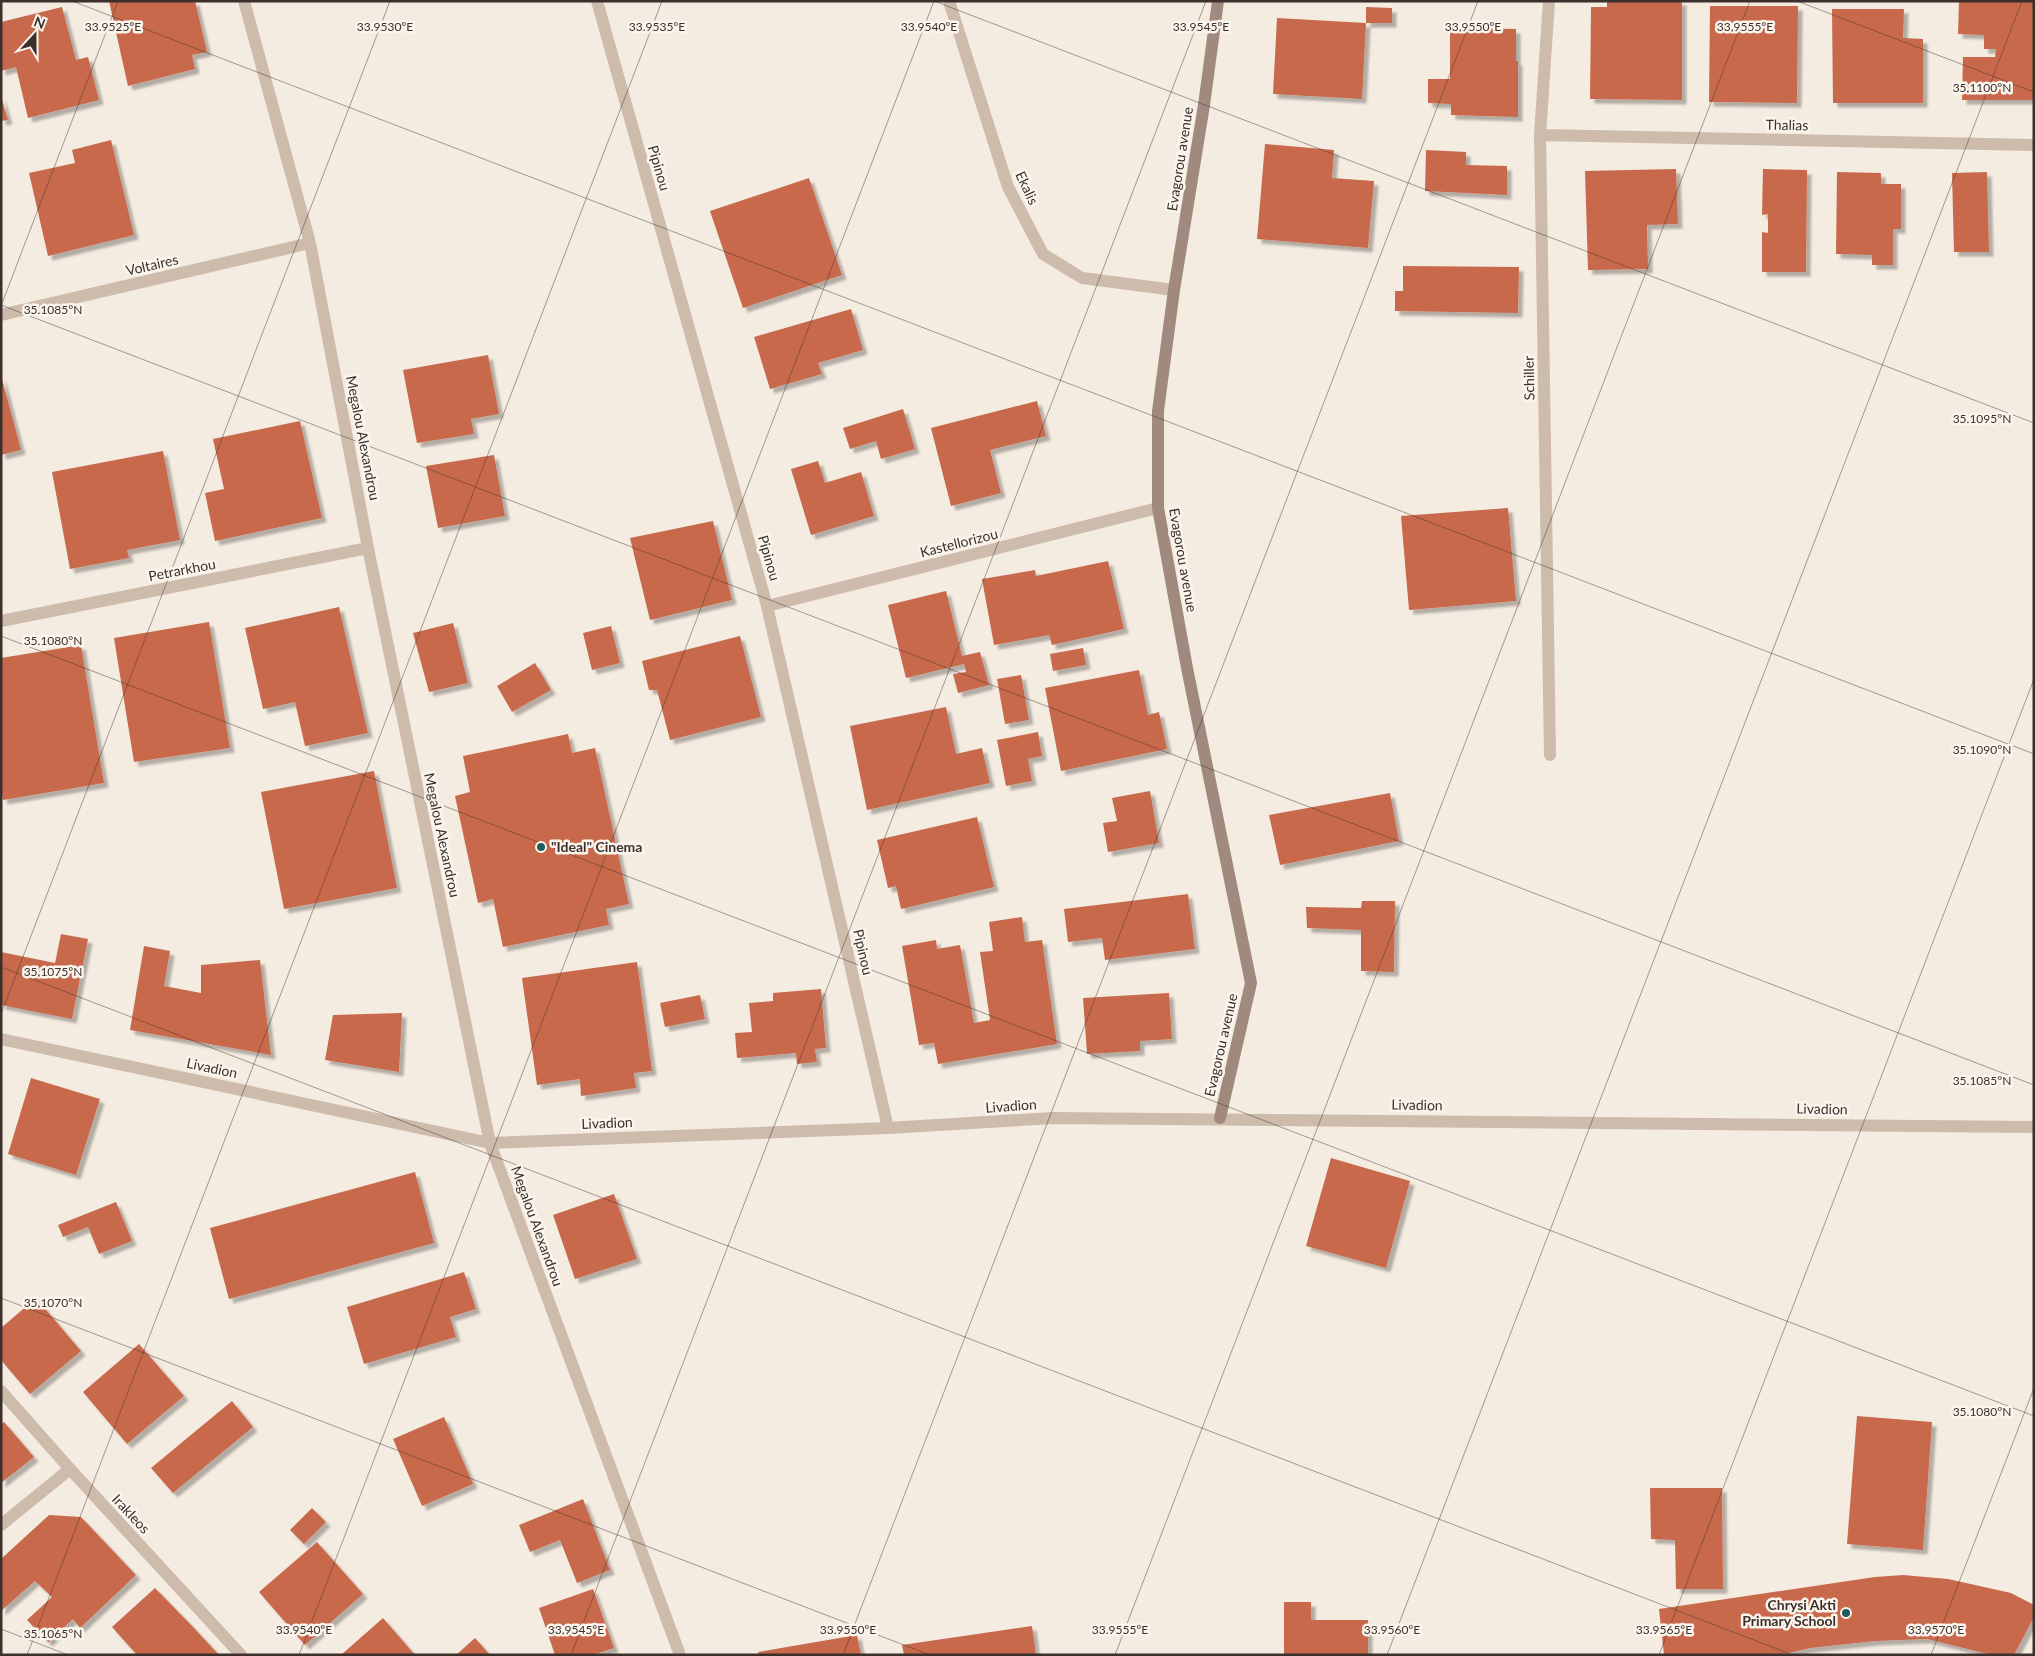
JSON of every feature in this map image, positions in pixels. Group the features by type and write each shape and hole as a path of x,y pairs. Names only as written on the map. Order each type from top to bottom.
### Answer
{"street":[{"name":"Megalou Alexandrou","path":"244,1 310,243 368,548 490,1143 680,1655"},
{"name":"Pipinou","path":"597,1 767,606 888,1128"},
{"name":"Ekalis","path":"949,1 1008,187 1043,254 1082,278 1174,290"},
{"name":"Evagorou avenue","path":"1218,1 1174,290 1158,411 1158,508 1187,668 1251,983 1220,1118"},
{"name":"Schiller","path":"1549,1 1540,134 1550,755"},
{"name":"Thalias","path":"1540,134 2034,145"},
{"name":"Voltaires","path":"1,315 310,243"},
{"name":"Kastellorizou","path":"767,606 1158,508"},
{"name":"Petrarkhou","path":"1,621 368,548"},
{"name":"Livadion","path":"1,1039 490,1143 888,1128 1053,1118 1220,1118 2034,1127"},
{"name":"Irakleos","path":"1,1390 70,1469 241,1655"},
{"path":"1,1526 70,1469"}],"building":[{"path":"109,1 195,1 207,52 192,55 195,69 128,86"},
{"path":"1607,1 1682,1 1682,100 1590,99 1591,7 1607,7"},
{"path":"1959,1 2034,1 2034,100 1962,100 1963,57 1995,57 1996,49 1984,49 1984,35 1958,34"},
{"path":"1710,6 1798,6 1797,103 1709,102"},
{"path":"62,7 76,60 88,57 99,100 28,118 16,67 1,71 1,22"},
{"path":"1366,7 1392,8 1392,23 1366,23"},
{"path":"1832,9 1904,9 1903,38 1923,39 1923,103 1833,103"},
{"path":"1277,18 1366,23 1362,99 1273,94"},
{"path":"1450,28 1516,29 1518,117 1451,115 1451,104 1428,103 1428,79 1450,79"},
{"path":"1,96 8,120 1,121"},
{"path":"111,140 134,235 48,256 29,173 75,163 72,150"},
{"path":"1265,144 1334,150 1332,178 1374,181 1368,248 1257,239"},
{"path":"1426,150 1466,152 1466,165 1507,166 1507,195 1425,191"},
{"path":"1676,169 1678,224 1647,225 1648,269 1588,270 1585,171"},
{"path":"1763,169 1807,170 1806,272 1762,272 1762,232 1768,233 1768,214 1762,215"},
{"path":"1837,172 1881,173 1881,184 1901,184 1901,229 1893,229 1893,265 1872,265 1872,255 1836,254"},
{"path":"1987,172 1989,252 1954,252 1952,173"},
{"path":"809,178 842,275 743,308 710,211"},
{"path":"1403,266 1519,267 1518,313 1395,311 1395,291 1403,291"},
{"path":"851,309 863,350 818,363 822,374 770,389 754,337"},
{"path":"488,355 499,414 471,419 474,434 417,443 403,370"},
{"path":"1,375 21,450 1,455"},
{"path":"1037,401 1046,436 990,450 1001,493 951,506 931,428"},
{"path":"903,409 915,449 881,459 876,441 850,449 843,428"},
{"path":"300,421 322,518 215,541 205,493 224,489 213,439"},
{"path":"163,451 180,540 127,550 129,558 70,569 52,472"},
{"path":"494,455 505,516 438,528 426,466"},
{"path":"818,461 825,483 861,472 874,516 811,535 791,469"},
{"path":"1508,508 1516,601 1409,610 1401,516"},
{"path":"713,521 732,600 650,620 630,538"},
{"path":"1108,561 1124,629 1052,645 1049,635 994,645 982,579 1035,570 1036,576"},
{"path":"946,591 962,656 980,652 989,685 958,693 953,674 966,672 964,664 906,678 888,605"},
{"path":"339,607 368,733 305,746 295,702 263,709 245,628"},
{"path":"209,622 230,748 134,762 114,638"},
{"path":"453,623 468,683 429,692 413,633"},
{"path":"611,626 620,663 592,670 583,633"},
{"path":"740,636 761,717 670,740 657,690 649,690 642,661"},
{"path":"81,645 104,783 3,800 1,789 1,658"},
{"path":"1083,648 1086,665 1053,671 1050,654"},
{"path":"535,663 551,690 512,712 497,686"},
{"path":"1139,670 1148,715 1159,712 1167,749 1061,771 1045,688"},
{"path":"1021,675 1029,720 1005,724 997,679"},
{"path":"946,707 956,754 982,748 990,783 867,810 850,726"},
{"path":"1038,732 1042,756 1028,759 1032,781 1006,786 997,740"},
{"name":"\"Ideal\" Cinema","path":"568,734 572,753 595,748 629,904 606,909 609,925 503,947 493,899 478,903 455,796 470,792 463,756"},
{"path":"374,771 397,888 284,909 261,792"},
{"path":"1150,791 1159,843 1108,852 1103,823 1117,821 1112,798"},
{"path":"1390,793 1399,841 1280,865 1269,815"},
{"path":"977,817 994,887 901,909 896,886 888,888 877,840"},
{"path":"1188,894 1195,949 1105,960 1102,938 1068,942 1064,909"},
{"path":"1362,901 1395,901 1394,972 1361,971 1361,930 1307,928 1306,907 1361,908"},
{"path":"1022,917 1025,942 1042,940 1057,1044 938,1064 934,1043 919,1045 902,946 936,940 937,949 960,945 974,1023 990,1020 980,952 993,951 989,922"},
{"path":"61,934 88,939 72,1019 1,1005 1,952 55,963"},
{"path":"144,946 170,951 164,986 201,993 201,965 260,960 271,1055 130,1030"},
{"path":"637,962 652,1071 634,1073 636,1088 581,1096 580,1079 537,1085 522,978"},
{"path":"821,989 826,1048 815,1049 817,1062 797,1064 796,1053 737,1058 735,1033 752,1032 749,1003 773,1001 773,993"},
{"path":"1169,993 1172,1039 1140,1041 1140,1051 1087,1054 1083,998"},
{"path":"700,995 705,1019 665,1027 660,1003"},
{"path":"402,1013 399,1072 325,1060 333,1015"},
{"path":"31,1078 100,1099 76,1175 8,1154"},
{"path":"1331,1158 1410,1181 1386,1268 1306,1246"},
{"path":"415,1172 434,1243 229,1299 210,1228"},
{"path":"614,1194 637,1259 575,1279 553,1215"},
{"path":"116,1202 132,1241 99,1254 88,1227 63,1237 58,1225"},
{"path":"464,1272 476,1309 450,1317 456,1337 364,1364 347,1307"},
{"path":"36,1298 81,1351 30,1394 1,1360 1,1328"},
{"path":"139,1344 184,1396 127,1444 83,1392"},
{"path":"232,1401 253,1427 173,1493 151,1468"},
{"path":"1857,1416 1932,1422 1923,1550 1847,1544"},
{"path":"444,1417 473,1484 422,1506 393,1439"},
{"path":"4,1422 34,1457 1,1483 1,1424"},
{"path":"1650,1488 1722,1488 1723,1589 1676,1589 1675,1540 1651,1539"},
{"path":"583,1499 610,1570 577,1583 560,1540 530,1552 519,1525"},
{"path":"312,1508 326,1522 304,1544 290,1530"},
{"path":"49,1515 81,1517 136,1575 80,1628 73,1619 48,1642 27,1620 52,1597 35,1581 1,1611 1,1559"},
{"path":"317,1542 363,1594 305,1645 259,1592"},
{"name":"Chrysi Akti Primary School","path":"1903,1575 1948,1579 2011,1593 2034,1605 2034,1617 2014,1655 1992,1655 1927,1639 1875,1641 1810,1648 1780,1655 1664,1655 1659,1609 1875,1577"},
{"path":"155,1588 219,1655 137,1655 112,1627"},
{"path":"593,1589 614,1648 593,1655 555,1655 539,1608"},
{"path":"1284,1602 1311,1602 1311,1620 1368,1620 1368,1655 1284,1655"},
{"path":"383,1618 415,1655 341,1655"},
{"path":"1032,1626 1036,1655 904,1655 902,1645"},
{"path":"857,1635 861,1655 759,1655 758,1652"},
{"path":"475,1638 490,1655 456,1655"}],"place":[{"name":"\"Ideal\" Cinema","path":"541,847"},
{"name":"Chrysi Akti Primary School","path":"1846,1613"}]}
